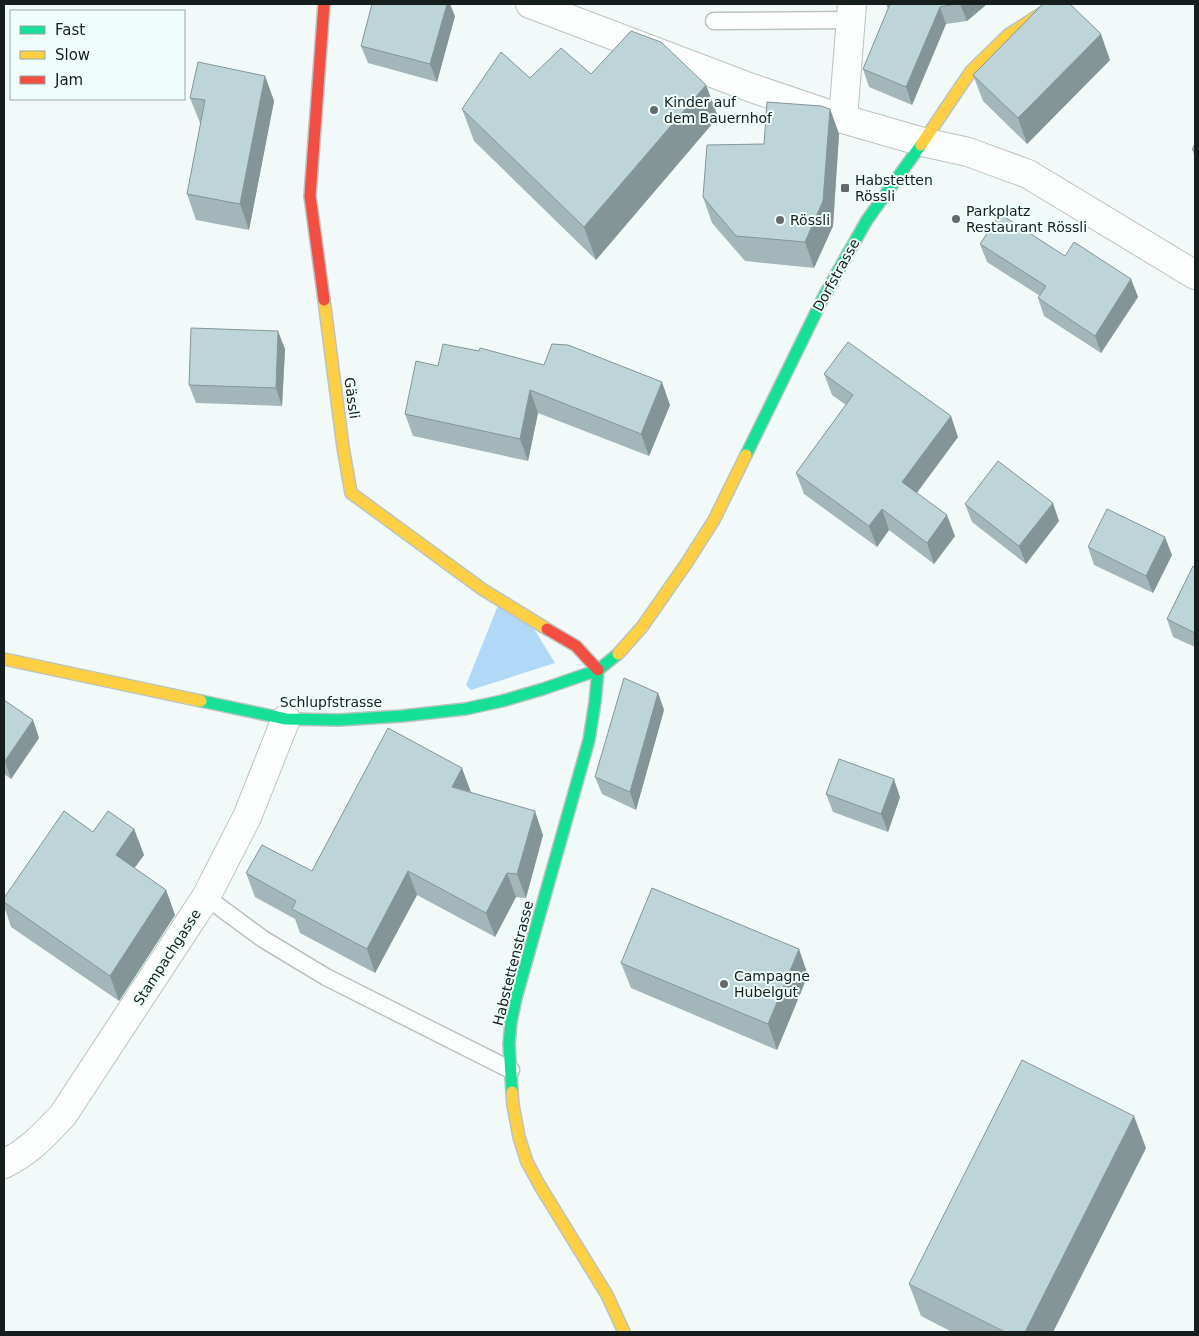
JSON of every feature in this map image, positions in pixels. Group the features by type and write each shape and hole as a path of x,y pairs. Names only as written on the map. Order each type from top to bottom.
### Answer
{"street":[{"name":"Gässli","path":"324,4 310,196 343,447 351,493 482,589 576,646 598,670"},
{"path":"530,4 749,87 923,142 968,152 1028,174 1195,275"},
{"name":"Dorfstrasse","path":"598,670 619,653 642,627 714,520 825,294 867,220 971,71 1008,35 1056,4"},
{"path":"843,118 851,12"},
{"name":"Schlupfstrasse","path":"4,659 286,719 339,720 465,709 543,689 598,670"},
{"name":"Habstettenstrasse","path":"598,670 589,740 516,998 509,1044 510,1070 516,1124 527,1162 608,1295 624,1332"},
{"name":"Stampachgasse","path":"4,1164 37,1144 63,1115 206,897 246,817 286,719"}],"lane":[{"path":"714,22 851,12"},
{"path":"206,897 263,939 326,976 510,1070"}],"water":[{"path":"499,603 531,624 555,663 471,690 466,685"}],"building":[{"path":"372,4 447,4 430,64 361,46"},
{"path":"890,4 956,4 940,7 906,87 863,69"},
{"path":"1043,4 1070,4 1101,34 1018,118 973,75"},
{"path":"631,31 661,42 706,85 584,227 462,109 501,52 530,78 561,48 591,74"},
{"path":"198,62 265,76 240,204 187,194 205,100 190,98"},
{"path":"767,102 821,106 830,109 823,201 805,242 736,236 703,197 707,145 764,144"},
{"path":"1000,214 1065,256 1074,242 1131,279 1095,336 1038,298 1046,286 980,244"},
{"path":"191,328 278,331 276,388 189,385"},
{"path":"848,342 951,416 902,482 947,515 927,543 882,509 869,526 796,473 853,395 824,374"},
{"path":"443,344 479,351 480,348 544,365 552,344 568,345 662,382 641,434 530,390 520,439 405,414 416,361 438,366"},
{"path":"998,461 1053,503 1019,546 965,504"},
{"path":"1107,509 1165,537 1146,576 1088,547"},
{"path":"1193,566 1195,568 1195,633 1167,619"},
{"path":"624,678 658,693 630,792 595,777"},
{"path":"4,700 33,720 5,761 4,761"},
{"path":"388,728 462,768 452,787 535,811 517,874 507,873 486,913 408,871 367,949 292,909 296,901 246,873 262,845 312,871"},
{"path":"839,759 894,779 881,814 826,794"},
{"path":"64,811 93,832 108,811 134,829 116,855 166,890 110,976 4,902 4,898"},
{"name":"Campagne Hubelgut","path":"652,888 799,949 768,1024 621,963"},
{"path":"1022,1060 1134,1116 1025,1332 1005,1332 909,1284"}],"traffic: fast":[{"path":"746,455 825,294 867,220 921,145"},
{"path":"201,701 286,719 339,720 465,709 543,689 598,670 618,654"},
{"path":"512,1092 509,1044 511,1022 516,998 589,740 598,670"}],"traffic: slow":[{"path":"921,145 971,71 1008,35 1056,4"},
{"path":"324,300 343,447 351,493 482,589 547,629"},
{"path":"618,654 642,627 686,564 714,520 746,455"},
{"path":"4,659 201,701"},
{"path":"512,1092 519,1137 527,1162 607,1295 624,1332"}],"traffic: jam":[{"path":"324,4 310,196 324,300"},
{"path":"547,629 576,646 598,670"}],"place":[{"name":"Kinder auf dem Bauernhof","path":"654,110"},
{"name":"Habstetten Rössli","path":"845,188"},
{"name":"Parkplatz Restaurant Rössli","path":"956,219"},
{"name":"Rössli","path":"780,220"},
{"name":"Campagne Hubelgut","path":"724,984"}]}
